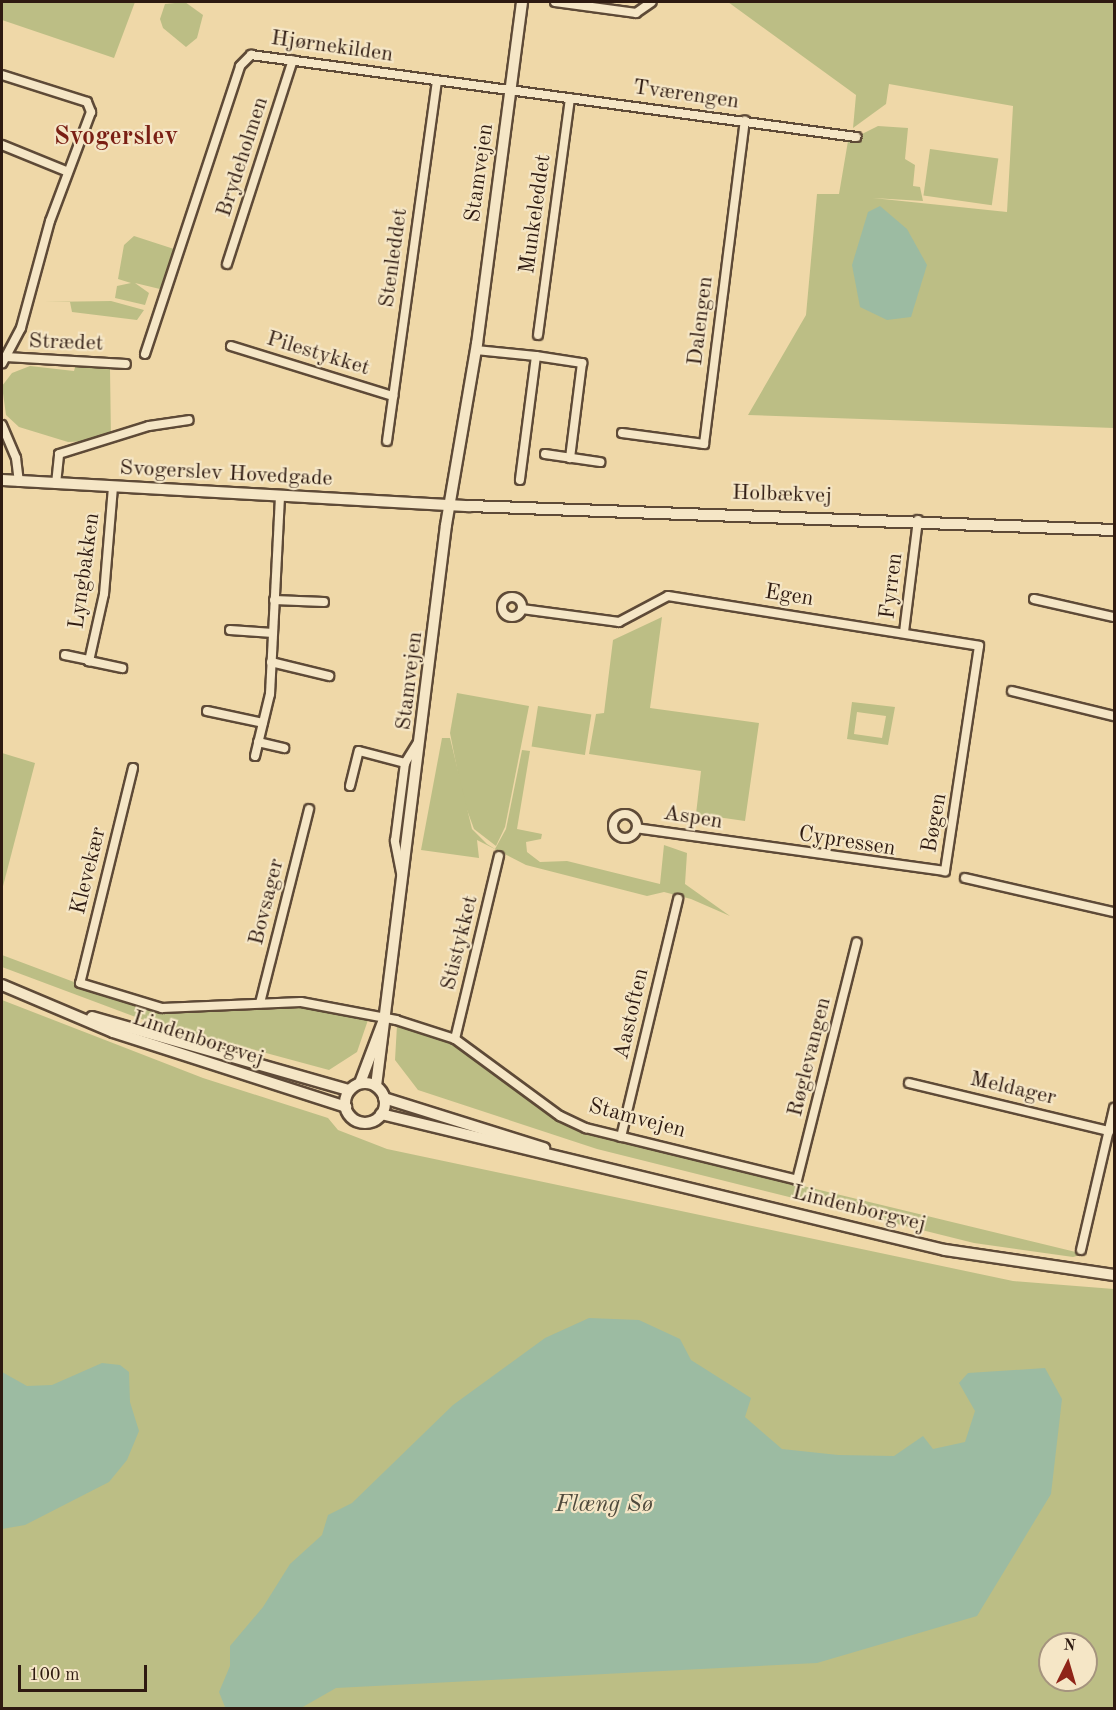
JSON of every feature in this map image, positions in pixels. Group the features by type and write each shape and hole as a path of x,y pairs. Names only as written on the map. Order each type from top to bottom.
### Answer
{"street":[{"name":"Stamvejen","path":"376,1086 423,733 449,505 476,350 522,2"},
{"path":"555,2 636,13 652,2"},
{"name":"Hjørnekilden","path":"145,354 240,66 251,55 511,90"},
{"name":"Brydeholmen","path":"227,264 293,60"},
{"path":"2,75 90,104 21,328 4,360"},
{"name":"Stenleddet","path":"387,441 437,80"},
{"name":"Tværengen","path":"511,90 856,136"},
{"name":"Munkeleddet","path":"538,335 570,98"},
{"name":"Dalengen","path":"622,433 704,444 745,122"},
{"path":"2,145 68,172"},
{"name":"Pilestykket","path":"231,346 393,396"},
{"path":"476,350 582,363 570,458"},
{"path":"520,480 536,356"},
{"name":"Strædet","path":"4,360 126,363"},
{"path":"56,484 59,454 149,426 189,420"},
{"path":"2,425 16,459 19,482"},
{"path":"544,454 600,462"},
{"name":"Svogerslev Hovedgade","path":"2,480 449,505"},
{"name":"Lyngbakken","path":"89,660 104,594 113,487"},
{"path":"255,756 263,723 271,662 280,497"},
{"name":"Holbækvej","path":"449,505 918,520 1114,530"},
{"name":"Fyrren","path":"918,520 904,632 979,646 973,702"},
{"name":"Egen","path":"522,609 608,622 668,596 904,632"},
{"path":"1035,598 1114,616"},
{"path":"274,600 324,602"},
{"path":"230,630 273,633"},
{"name":"Lyngbakken","path":"65,655 122,668"},
{"path":"271,662 329,676"},
{"path":"1012,691 1114,716"},
{"name":"Bøgen","path":"945,872 973,702"},
{"path":"207,711 263,723"},
{"path":"404,882 395,841 405,763 423,733"},
{"path":"258,742 284,748"},
{"path":"350,786 359,751 405,763"},
{"name":"Klevekær","path":"80,983 133,768"},
{"name":"Bovsager","path":"260,1003 309,809"},
{"name":"Aspen","path":"637,828 744,844"},
{"name":"Cypressen","path":"744,844 945,872"},
{"name":"Stistykket","path":"455,1039 499,856"},
{"path":"965,878 1114,912"},
{"name":"Aastoften","path":"621,1137 678,899"},
{"name":"Røglevangen","path":"797,1180 857,942"},
{"name":"Stamvejen","path":"80,983 162,1008 260,1003 323,1004 385,1017 455,1039 560,1116 621,1137 797,1180"},
{"name":"Lindenborgvej","path":"2,985 113,1032 346,1107"},
{"name":"Lindenborgvej","path":"40,1001 349,1090"},
{"name":"Stamvejen","path":"360,1083 385,1017"},
{"path":"360,1083 376,1086 384,1098 381,1114 359,1121 346,1107 349,1090 360,1083"},
{"name":"Meldager","path":"909,1083 1109,1131"},
{"name":"Lindenborgvej","path":"384,1098 597,1166"},
{"path":"1081,1250 1114,1108"},
{"name":"Lindenborgvej","path":"381,1114 956,1252 1114,1275"}],"green space":[{"path":"2,2 135,2 114,58 2,20"},
{"path":"185,2 203,15 197,38 186,47 163,28 160,19 165,4"},
{"path":"728,2 1114,2 1114,428 748,415 806,315 817,194 839,194 848,141 878,126 908,128 905,159 915,165 913,186 920,187 923,201 873,198 1007,212 1013,106 889,84 886,104 853,128 856,95"},
{"path":"930,149 998,159 992,205 923,196"},
{"path":"134,236 174,249 160,289 135,283 149,293 145,305 115,298 117,286 131,283 118,279 124,245"},
{"path":"111,301 144,310 137,320 72,312 70,302 44,302"},
{"path":"76,364 110,369 111,440 68,442 19,427 6,415 2,386 12,373 30,366 74,371"},
{"path":"662,617 650,708 759,723 745,821 696,814 701,771 589,754 596,714 604,713 613,640"},
{"path":"457,693 529,706 505,827 496,846 474,829 463,799 450,733"},
{"path":"852,702 895,707 888,745 847,739","holes":["857,712 886,716 882,738 854,734"]},
{"path":"538,706 591,714 585,755 532,746"},
{"path":"442,738 450,738 472,829 495,849 506,829 522,750 530,751 517,829 542,834 541,839 526,842 527,852 540,862 567,861 660,884 664,845 687,853 685,884 730,916 691,899 664,892 647,896 526,865 477,840 479,858 421,850"},
{"path":"2,753 35,763 2,890"},
{"path":"2,955 146,1009 180,1013 304,1008 368,1020 357,1052 329,1070 141,1019 2,967"},
{"path":"2,1000 203,1078 328,1118 338,1130 387,1149 1013,1281 1114,1289 1114,1708 2,1708"},
{"path":"397,1025 463,1048 558,1120 585,1133 1084,1254 1073,1257 974,1243 597,1149 418,1090 395,1060"}],"water":[{"path":"880,206 907,229 927,265 911,317 887,320 860,307 852,265 868,212"},
{"name":"Flæng Sø","path":"589,1318 639,1320 680,1339 691,1360 751,1398 745,1417 782,1449 838,1455 894,1456 923,1436 933,1449 965,1442 975,1411 959,1383 968,1373 1045,1368 1062,1399 1051,1494 977,1616 817,1663 336,1688 301,1708 225,1707 219,1692 230,1666 230,1646 263,1607 290,1564 322,1535 328,1515 352,1503 453,1405 545,1338"},
{"path":"102,1363 120,1365 129,1372 130,1402 139,1431 127,1460 109,1482 25,1525 2,1529 2,1372 27,1386 52,1385"}],"district":[{"name":"Svogerslev","path":"116,138"}]}
